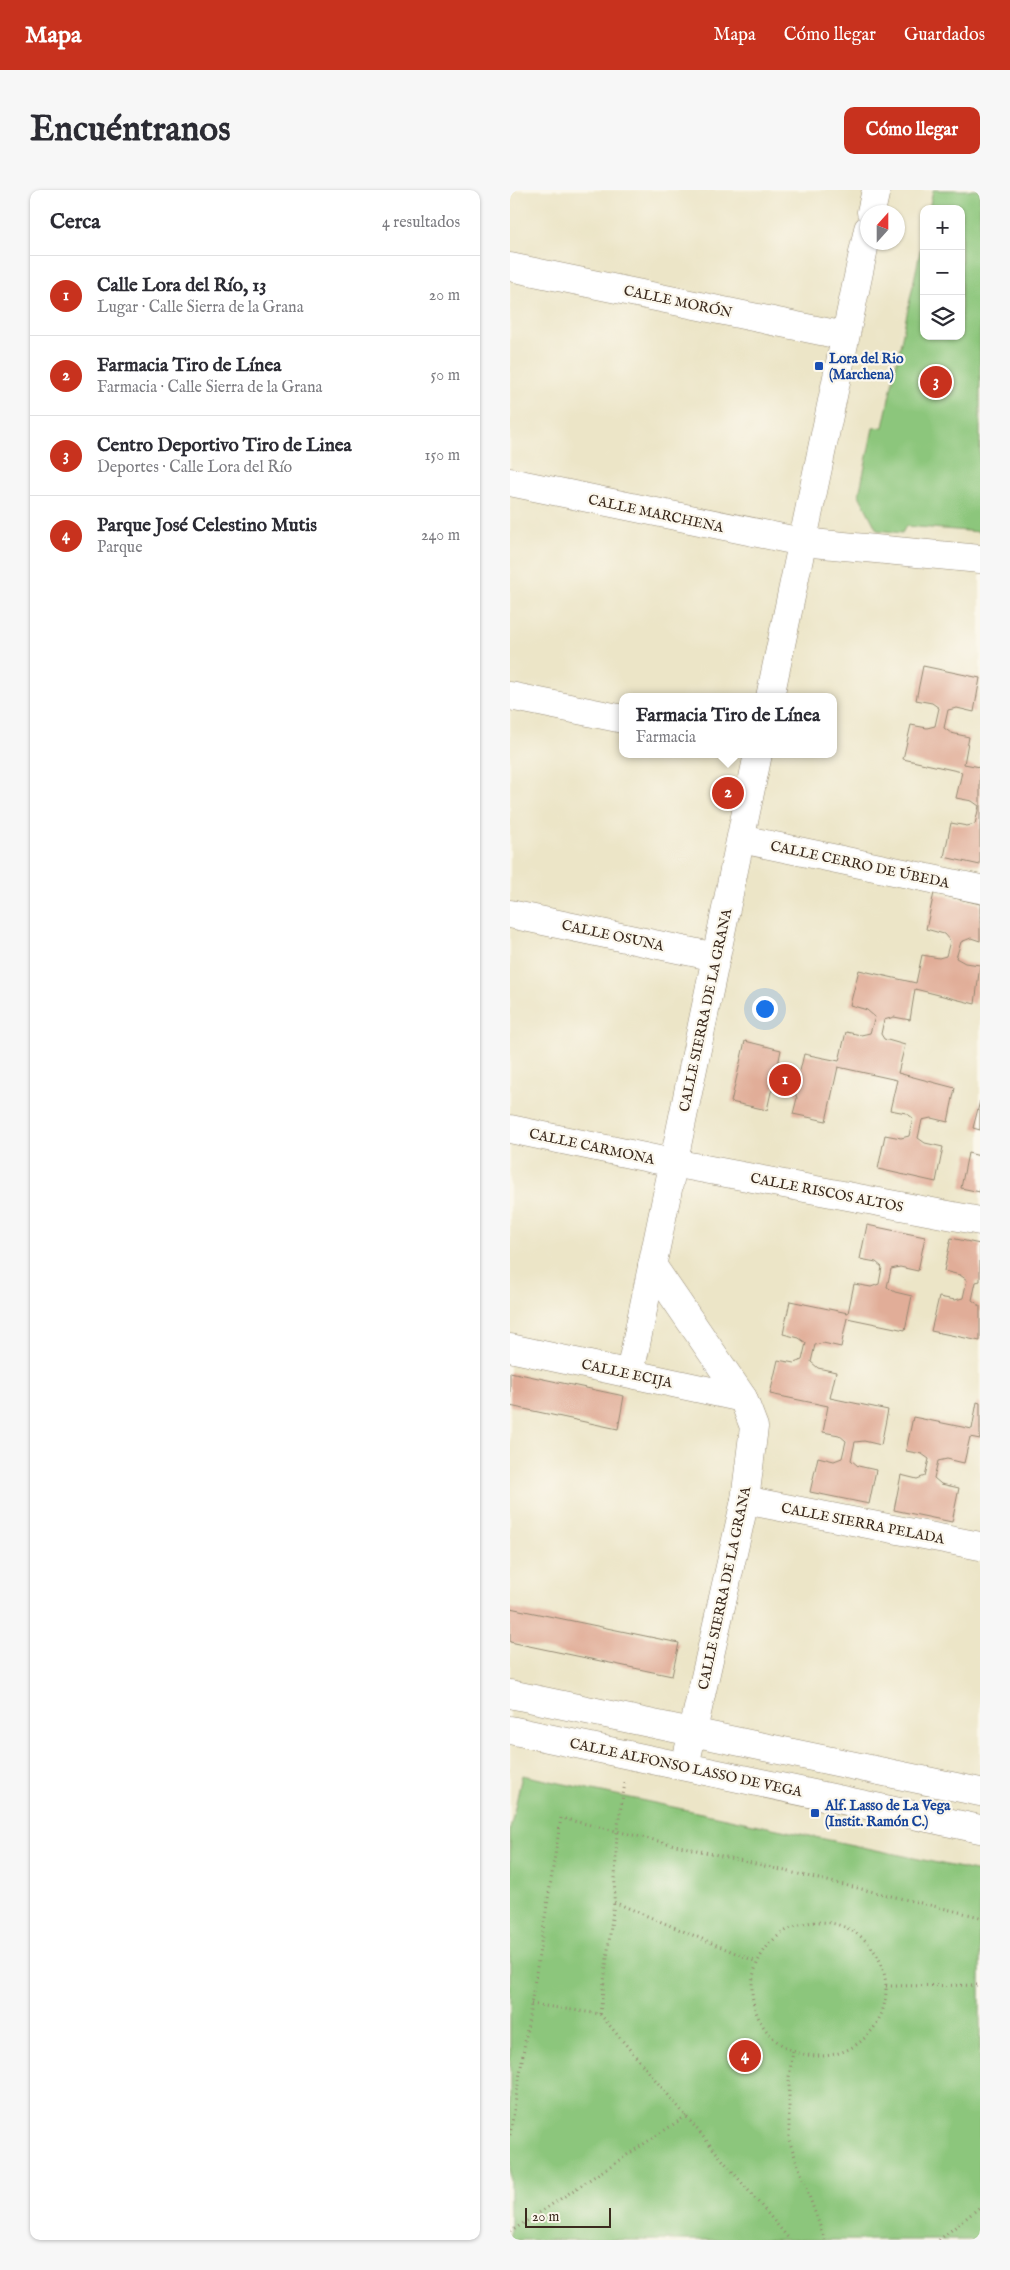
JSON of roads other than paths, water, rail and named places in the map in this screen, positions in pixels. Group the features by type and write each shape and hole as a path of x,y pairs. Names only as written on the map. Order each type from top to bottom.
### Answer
{"street":[{"path":"873,205 876,190"},
{"path":"771,693 863,250"},
{"name":"CALLE MORÓN","path":"510,267 845,336"},
{"name":"CALLE MARCHENA","path":"510,482 802,542 980,559"},
{"path":"510,696 619,718"},
{"name":"CALLE SIERRA DE LA GRANA","path":"630,1373 757,758"},
{"name":"CALLE CERRO DE ÚBEDA","path":"741,839 980,889"},
{"name":"CALLE OSUNA","path":"510,914 716,958"},
{"name":"CALLE CARMONA","path":"510,1129 673,1163"},
{"name":"CALLE RISCOS ALTOS","path":"673,1163 980,1221"},
{"name":"CALLE SIERRA DE LA GRANA","path":"652,1265 743,1398 754,1427 745,1500 684,1766"},
{"name":"CALLE ECIJA","path":"510,1348 743,1398"},
{"name":"CALLE SIERRA PELADA","path":"745,1500 980,1546"},
{"path":"510,1694 980,1792"},
{"name":"CALLE ALFONSO LASSO DE VEGA","path":"510,1730 980,1829"}],"place":[{"name":"Lora del Rio (Marchena)","path":"819,366"},
{"name":"Centro Deportivo Tiro de Linea","path":"936,382"},
{"name":"Farmacia Tiro de Línea","path":"728,793"},
{"name":"Calle Lora del Río, 13","path":"785,1080"},
{"name":"Alf. Lasso de La Vega (Instit. Ramón C.)","path":"815,1813"},
{"name":"Parque José Celestino Mutis","path":"745,2056"}]}
